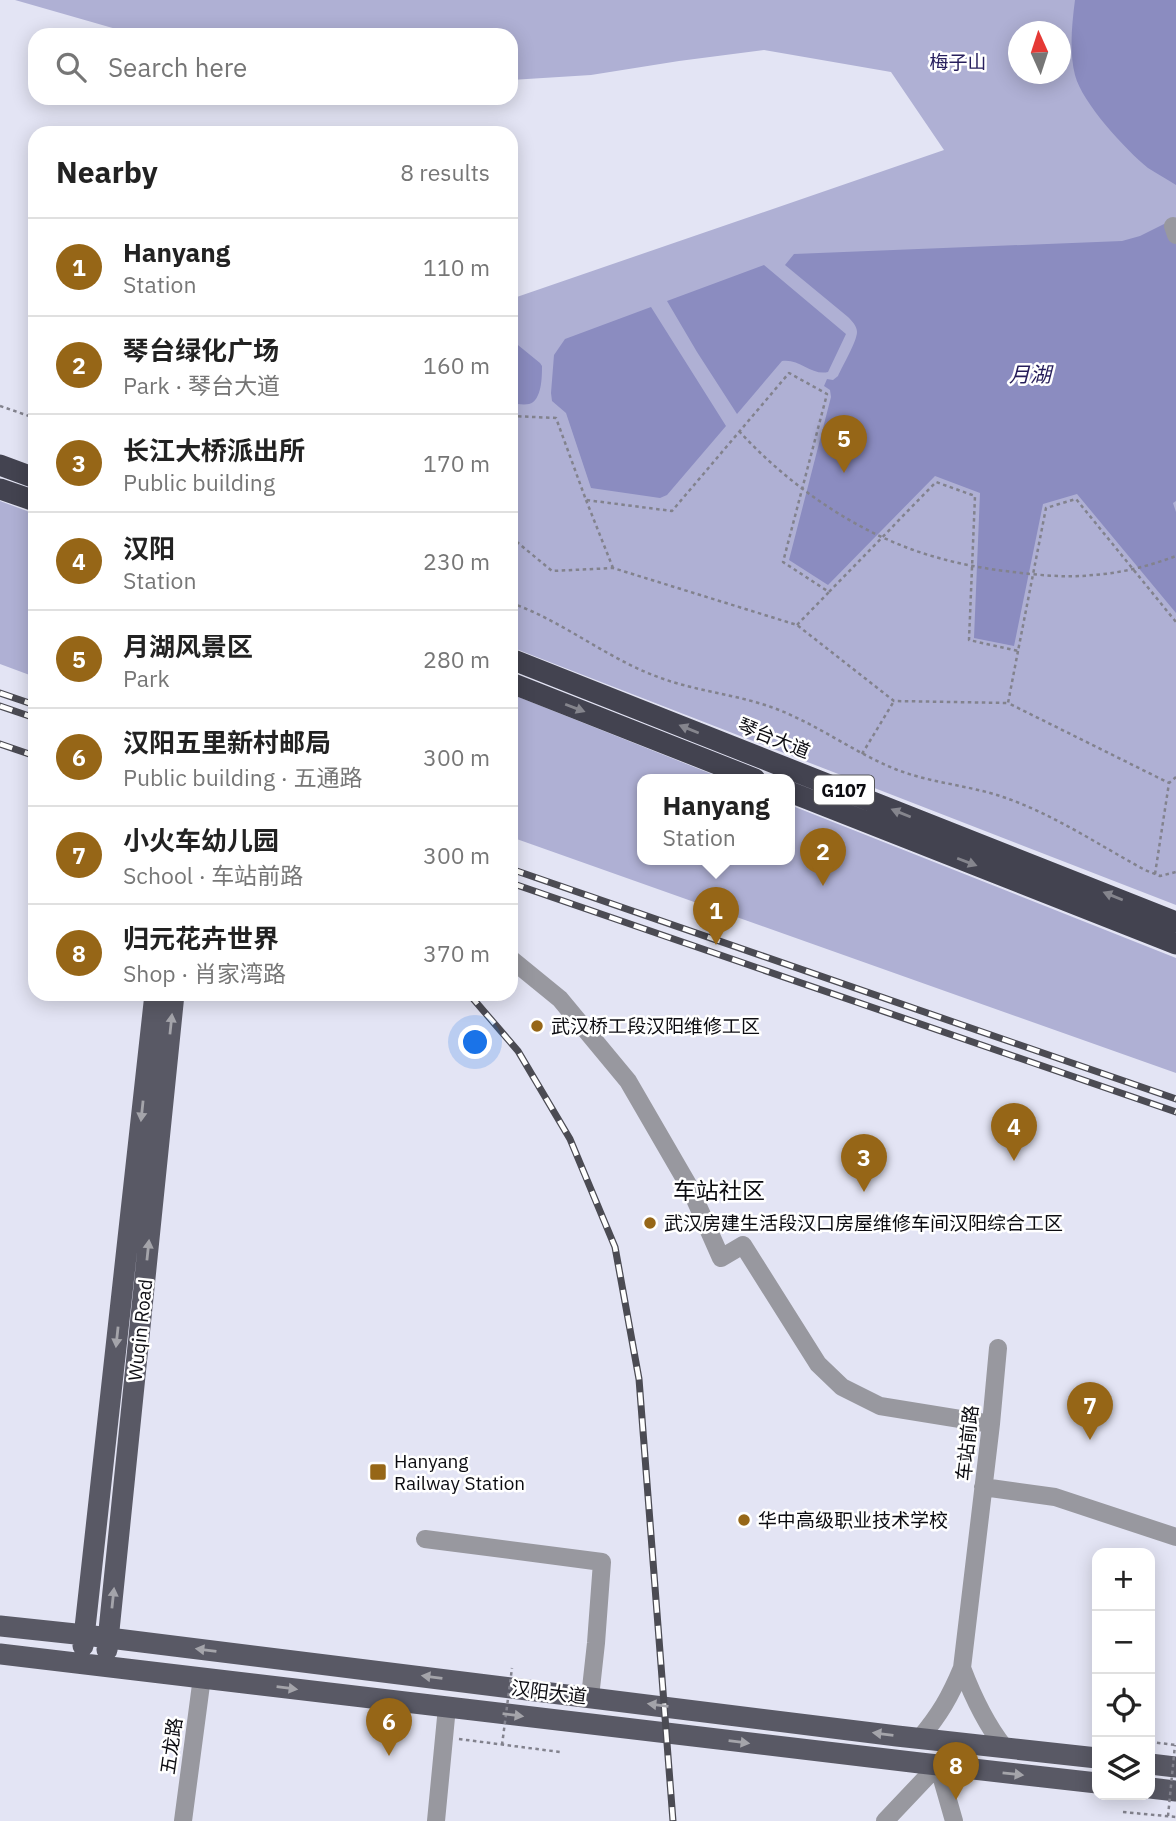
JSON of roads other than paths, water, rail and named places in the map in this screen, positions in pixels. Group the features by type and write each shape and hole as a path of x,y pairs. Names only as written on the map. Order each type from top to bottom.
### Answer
{"highway":[{"path":"0,465 28,475"},
{"path":"0,489 28,499"},
{"name":"琴台大道","path":"518,662 1176,922"},
{"path":"518,686 742,774"},
{"name":"G107","path":"795,794 1176,944"}],"main road":[{"name":"Wuqin Road","path":"81,1664 154,1001"},
{"name":"Wuqin Road","path":"106,1666 173,1001"},
{"name":"汉阳大道","path":"0,1626 85,1634 1092,1757"},
{"name":"汉阳大道","path":"0,1654 1092,1782"},
{"path":"1155,1765 1176,1767"},
{"path":"1155,1789 1176,1791"}],"street":[{"path":"518,965 560,999 628,1081 691,1188 721,1258 743,1245 818,1364 842,1387 880,1406 991,1424"},
{"name":"车站前路","path":"962,1668 998,1348"},
{"path":"984,1487 1055,1497 1176,1537"},
{"path":"425,1539 602,1562 590,1697"},
{"path":"920,1738 951,1695 962,1668"},
{"path":"962,1668 991,1731 1004,1747"},
{"name":"五龙路","path":"183,1821 202,1677"},
{"path":"436,1821 447,1707"},
{"path":"885,1821 938,1765"},
{"path":"938,1765 954,1821"}],"water":[{"path":"1075,0 1176,0 1176,185 1148,168 1128,150 1086,99 1073,66 1072,28"},
{"name":"月湖","path":"1176,218 1176,501 1173,503 1176,512 1176,613 1077,494 1043,504 1014,646 974,638 980,493 935,476 828,585 789,560 831,397 830,390 824,386 827,379 833,380 838,376 857,332 848,317 785,265 794,254 1122,241 1140,236"},
{"path":"764,265 846,334 828,372 816,372 794,362 782,361 737,414 667,301"},
{"path":"651,307 726,426 667,495 660,498 591,488 566,413 552,401 551,393 554,355 565,339"},
{"path":"518,345 542,366 537,398 529,404 518,404"}],"railway":[{"path":"0,693 28,703"},
{"path":"0,706 28,716"},
{"path":"0,744 28,754"},
{"path":"518,871 1176,1099"},
{"path":"518,885 1176,1112"},
{"path":"475,1001 518,1051 570,1139 615,1247 639,1379 673,1821"}],"place":[{"name":"月湖风景区","path":"844,473"},
{"name":"琴台绿化广场","path":"823,886"},
{"name":"Hanyang","path":"716,945"},
{"name":"武汉桥工段汉阳维修工区","path":"537,1026"},
{"name":"汉阳","path":"1014,1161"},
{"name":"长江大桥派出所","path":"864,1192"},
{"name":"武汉房建生活段汉口房屋维修车间汉阳综合工区","path":"650,1223"},
{"name":"小火车幼儿园","path":"1090,1440"},
{"name":"Hanyang Railway Station","path":"378,1472"},
{"name":"华中高级职业技术学校","path":"744,1520"},
{"name":"汉阳五里新村邮局","path":"389,1756"},
{"name":"归元花卉世界","path":"956,1800"}],"district":[{"name":"车站社区","path":"719,1190"}],"park label":[{"name":"梅子山","path":"958,62"}]}
